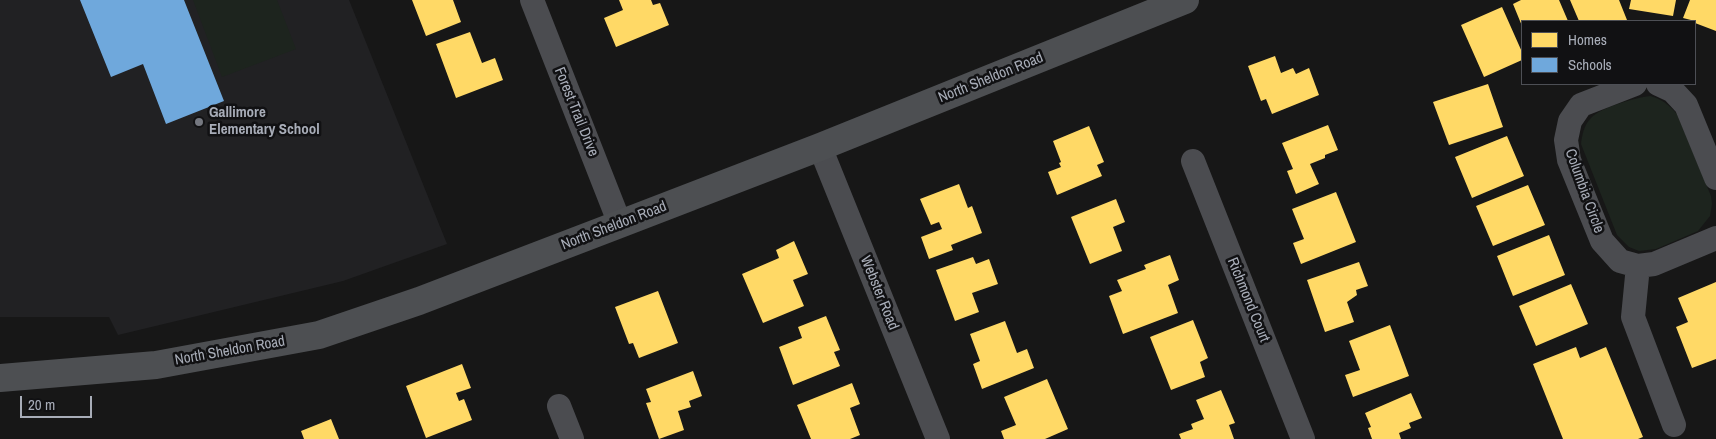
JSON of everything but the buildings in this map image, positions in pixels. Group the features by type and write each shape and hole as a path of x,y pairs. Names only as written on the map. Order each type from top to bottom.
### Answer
{"main road":[{"name":"North Sheldon Road","path":"11,377 156,365 319,335 419,301 820,147 1185,0"}],"street":[{"name":"Forest Trail Drive","path":"532,0 620,224"},
{"name":"Columbia Circle","path":"1632,85 1581,105 1570,121 1566,140 1569,160 1602,241 1620,261 1638,266"},
{"path":"1660,85 1673,91 1686,105 1716,178"},
{"name":"Webster Road","path":"820,147 938,439"},
{"name":"Richmond Court","path":"1193,161 1303,439"},
{"path":"1674,425 1633,317 1638,266 1654,264 1716,238"},
{"path":"559,406 572,439"}],"shaded area":[{"name":"Gallimore Elementary School","path":"0,0 349,0 447,244 343,281 118,335 109,317 0,317"},
{"path":"193,0 277,0 296,49 222,77"},
{"path":"1650,96 1665,103 1677,114 1711,196 1712,204 1710,216 1698,231 1656,249 1639,251 1629,247 1617,235 1581,144 1585,127 1596,114 1619,104"}],"place":[{"name":"Gallimore Elementary School","path":"199,122"}]}
